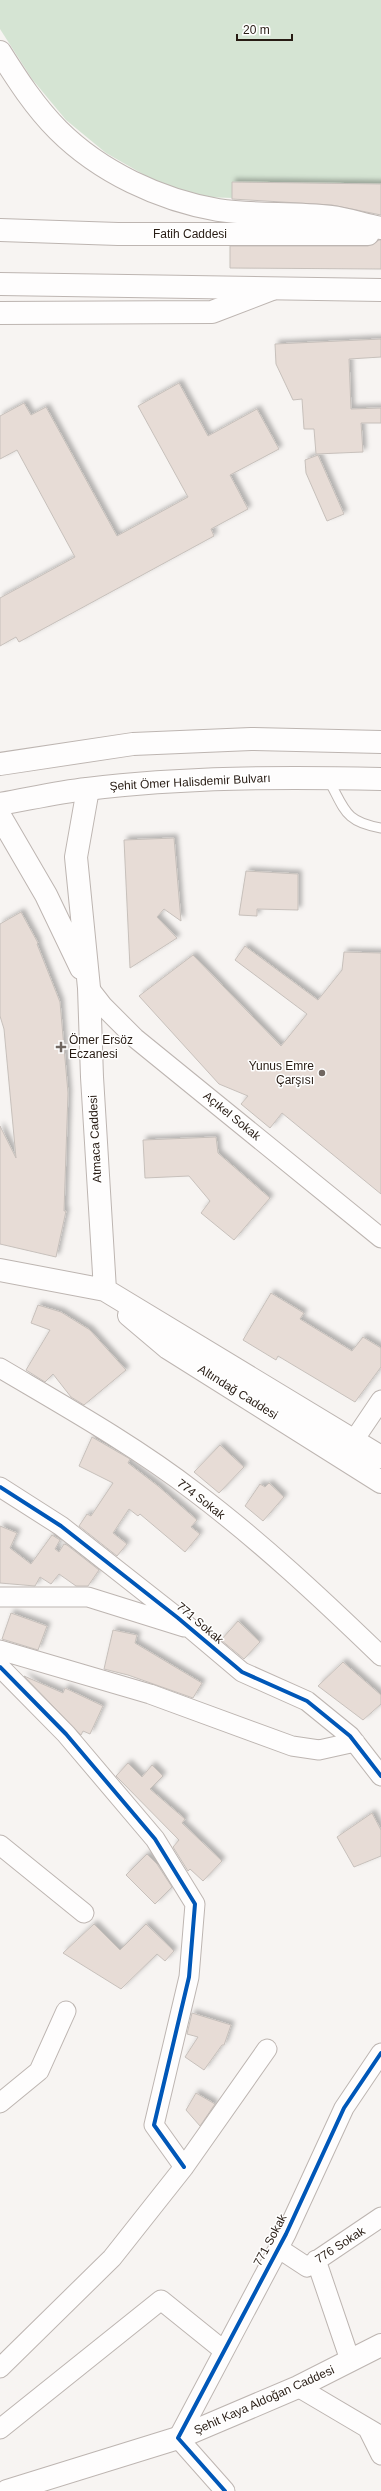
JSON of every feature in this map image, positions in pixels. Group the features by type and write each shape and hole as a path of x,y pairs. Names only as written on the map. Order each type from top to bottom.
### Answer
{"main road":[{"path":"0,52 29,95 58,130 101,164 140,185 182,202 219,210 331,217 381,228"},
{"name":"Fatih Caddesi","path":"0,230 118,234 381,234"},
{"path":"0,284 381,290"},
{"path":"0,314 212,312 272,289"},
{"path":"0,764 132,744 250,739 381,742"},
{"name":"Şehit Ömer Halisdemir Bulvarı","path":"0,804 88,788 200,779 381,779"},
{"name":"Atmaca Caddesi","path":"88,788 76,857 89,988 92,1077 105,1290"},
{"name":"Atmaca Caddesi","path":"0,816 46,895 89,988"},
{"name":"Altındağ Caddesi","path":"0,1270 77,1283 105,1290 381,1457"},
{"name":"Altındağ Caddesi","path":"105,1290 136,1322 168,1348 381,1482"},
{"name":"Şehit Kaya Aldoğan Caddesi","path":"6,2491 178,2438 298,2387 381,2344"}],"street":[{"name":"Açıkel Sokak","path":"89,988 103,1006 135,1038 381,1238"},
{"name":"774 Sokak","path":"0,1368 92,1422 194,1492 325,1602 381,1656"},
{"path":"354,1440 381,1400"},
{"name":"771 Sokak","path":"0,1488 61,1526 193,1630 242,1672 307,1701 355,1742 381,1776"},
{"path":"0,1597 88,1597 193,1630"},
{"path":"0,1650 150,1694 292,1746 319,1750 355,1742"},
{"path":"0,1667 66,1734 155,1840 195,1904 189,1977 154,2124 184,2167"},
{"path":"0,1845 84,1913"},
{"path":"0,2103 38,2071 66,2011"},
{"path":"0,2368 112,2258 184,2167 267,2049"},
{"name":"771 Sokak","path":"178,2438 278,2248 344,2108 381,2053"},
{"name":"776 Sokak","path":"278,2248 306,2267 381,2218"},
{"path":"316,2260 350,2360"},
{"path":"0,2429 161,2300 223,2350"},
{"path":"298,2387 375,2432 381,2455"},
{"path":"178,2438 225,2491"}],"lane":[{"path":"327,778 348,816 361,824 381,828"}],"green space":[{"path":"0,0 381,0 381,203 203,197 155,181 106,153 66,120 32,79 0,29"}],"building":[{"path":"232,182 381,184 381,215 332,205 232,199"},
{"path":"381,240 381,269 230,268 230,246 368,246"},
{"path":"381,339 381,357 349,359 351,409 381,408 381,423 361,423 363,452 316,454 314,429 304,429 302,399 293,400 276,364 275,344"},
{"path":"179,383 208,436 257,409 279,449 230,475 248,509 211,529 214,536 19,642 16,637 0,646 0,598 75,557 17,450 0,459 0,416 24,403 31,415 46,407 117,536 188,497 138,406"},
{"path":"318,455 344,514 327,521 306,473 305,460"},
{"path":"174,838 181,921 164,909 157,917 177,938 130,968 124,840"},
{"path":"246,871 298,874 298,910 257,909 257,916 239,915"},
{"path":"21,912 38,943 37,944 60,1002 68,1093 64,1211 66,1211 56,1257 0,1244 0,1126 16,1158 4,1029 0,1016 0,924"},
{"path":"245,946 318,1000 342,970 344,952 381,953 381,1194 282,1113 270,1128 241,1104 248,1096 219,1084 139,996 193,955 281,1046 307,1014 235,960"},
{"path":"216,1137 218,1153 270,1198 234,1240 201,1213 210,1201 189,1176 145,1178 143,1140"},
{"path":"271,1293 304,1313 300,1319 352,1351 363,1337 381,1348 381,1367 355,1402 278,1356 276,1360 243,1340"},
{"path":"38,1305 61,1312 90,1330 126,1370 84,1405 71,1397 53,1374 45,1382 26,1370 50,1330 31,1323"},
{"path":"92,1437 130,1459 128,1463 158,1486 197,1520 191,1527 200,1534 185,1552 140,1514 138,1516 129,1509 113,1533 127,1544 117,1556 79,1526 87,1514 91,1516 113,1483 79,1466"},
{"path":"220,1445 244,1467 219,1493 194,1472"},
{"path":"269,1483 284,1497 263,1521 245,1506 260,1484 265,1487"},
{"path":"0,1526 17,1533 10,1548 31,1564 52,1535 60,1540 55,1549 59,1552 64,1544 67,1545 99,1570 88,1586 76,1586 59,1574 51,1584 40,1577 35,1586 0,1583"},
{"path":"11,1613 47,1626 38,1650 2,1639"},
{"path":"238,1621 260,1642 244,1659 221,1640"},
{"path":"113,1630 137,1635 135,1643 202,1683 193,1698 128,1675 104,1669"},
{"path":"343,1662 381,1695 381,1704 363,1720 318,1686"},
{"path":"24,1676 63,1693 65,1688 103,1706 90,1734 83,1731 81,1735"},
{"path":"128,1763 142,1777 152,1765 163,1776 150,1789 185,1819 182,1823 222,1861 203,1881 190,1869 188,1871 173,1847 179,1840 116,1776"},
{"path":"372,1813 381,1830 381,1856 354,1867 337,1837"},
{"path":"147,1854 157,1864 172,1887 155,1904 126,1875"},
{"path":"94,1924 120,1950 146,1924 174,1951 165,1961 157,1954 121,1989 63,1953"},
{"path":"192,2013 231,2025 224,2045 222,2045 204,2070 185,2057 198,2037 187,2034"},
{"path":"196,2093 215,2104 200,2126 186,2110"}],"cycle path":[{"path":"0,1487 61,1526 178,1618 242,1672 307,1701 350,1736 381,1776"},
{"path":"0,1667 66,1734 155,1839 195,1904 189,1977 154,2125 184,2167"},
{"path":"225,2491 178,2438 286,2234 344,2108 381,2053"}],"place":[{"name":"Ömer Ersöz Eczanesi","path":"61,1047"},
{"name":"Yunus Emre Çarşısı","path":"322,1073"}]}
